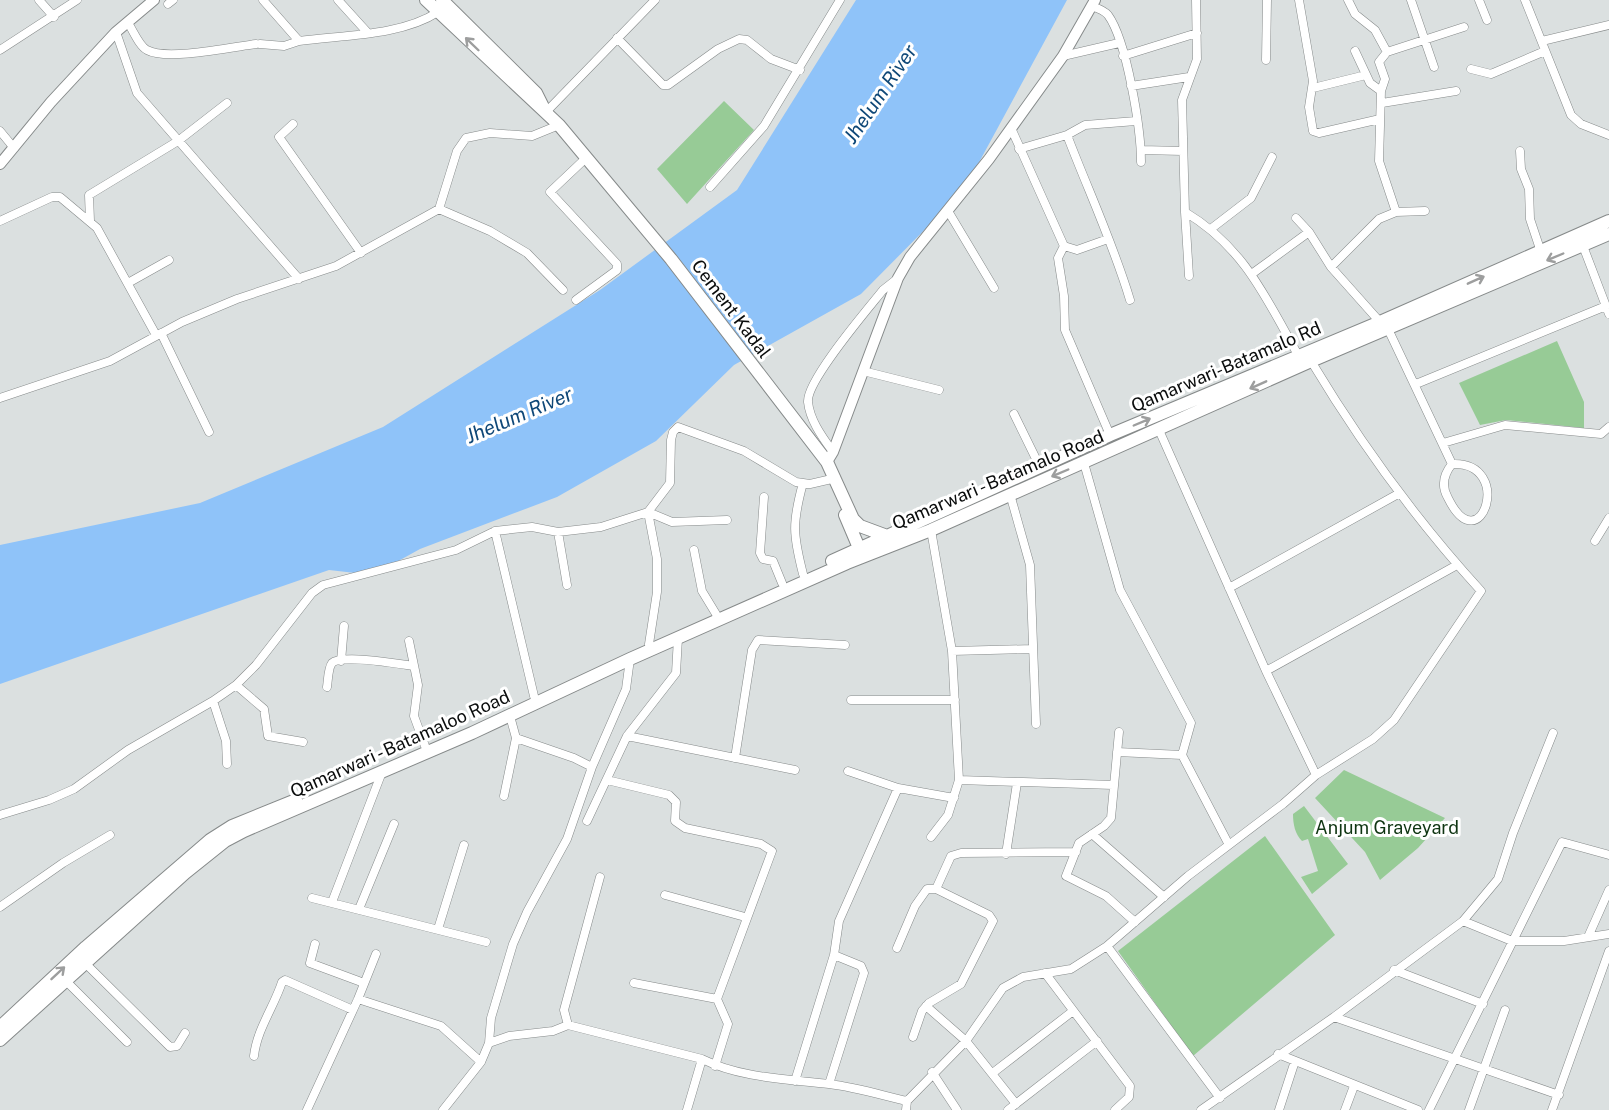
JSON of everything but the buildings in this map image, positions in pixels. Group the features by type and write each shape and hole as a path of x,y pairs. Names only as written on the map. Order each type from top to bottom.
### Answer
{"main road":[{"name":"Cement Kadal","path":"426,0 440,6 559,125 670,259 762,380 830,457 834,477"},
{"name":"Qamarwari-Batamalo Rd","path":"1311,361 1609,221"},
{"name":"Qamarwari-Batamalo Rd","path":"861,552 887,536 1110,435 1298,355 1384,326 1609,234"},
{"name":"Qamarwari - Batamalo Road","path":"861,552 931,530 1311,361"},
{"path":"834,477 856,522 887,536"},
{"path":"834,477 861,552"},
{"name":"Qamarwari - Batamaloo Road","path":"0,1027 86,947 210,840 232,826 425,746 782,583 861,552"},
{"name":"Qamarwari - Batamaloo Road","path":"0,1040 185,873 225,841 510,716 861,552"}],"street":[{"path":"39,0 54,17"},
{"path":"0,50 77,0"},
{"path":"0,164 51,102 116,32 154,0"},
{"path":"263,0 299,41"},
{"path":"338,0 367,32"},
{"path":"546,112 655,0"},
{"path":"710,187 764,126 840,0"},
{"path":"1189,276 1182,100 1189,77 1196,64 1196,0"},
{"path":"1266,60 1267,0"},
{"path":"1299,0 1313,88 1309,113 1311,128 1316,132 1380,119"},
{"path":"1348,0 1354,15 1375,30 1387,52"},
{"path":"1411,0 1434,67"},
{"path":"1479,0 1487,20"},
{"path":"1525,0 1571,115 1581,124 1609,135"},
{"path":"830,457 898,278 910,257 948,211 1063,56 1093,3 1108,15 1119,43 1131,86 1141,162"},
{"path":"128,23 145,49 176,54 258,44 284,46 299,41 367,32 421,22 440,6"},
{"path":"1542,41 1609,25"},
{"path":"1396,212 1379,160 1381,91 1385,79 1379,62 1387,52 1464,27"},
{"path":"116,32 132,86 299,279"},
{"path":"1122,56 1197,33"},
{"path":"617,38 663,85 668,85 718,49 739,39 747,40 771,59 800,69"},
{"path":"1063,56 1119,43"},
{"path":"1355,51 1373,86 1381,91"},
{"path":"1471,69 1491,74 1545,51"},
{"path":"1313,88 1366,75"},
{"path":"1131,86 1189,77"},
{"path":"1382,103 1456,91"},
{"path":"90,221 89,195 178,141 227,103"},
{"path":"1019,149 1067,135 1089,124 1136,121"},
{"path":"293,124 279,137 361,253"},
{"path":"0,398 110,361 158,334 237,299 299,279 361,253 439,209 457,151 466,138 490,133 531,136 559,125"},
{"path":"1011,128 1064,246 1077,250 1108,238"},
{"path":"0,131 14,148"},
{"path":"1067,135 1087,187 1101,213 1130,300"},
{"path":"1141,150 1183,151"},
{"path":"1520,151 1521,170 1529,189 1530,219 1541,252"},
{"path":"1212,228 1251,198 1272,157"},
{"path":"576,300 617,270 618,264 550,192 586,158"},
{"path":"0,220 57,197 90,221 158,334 209,432"},
{"path":"439,209 490,231 527,253 563,290"},
{"path":"948,211 994,288"},
{"path":"1331,267 1380,219 1396,212 1425,211"},
{"path":"1185,212 1212,228 1253,273 1298,355"},
{"path":"1296,218 1310,232 1331,267 1384,326 1416,384 1452,464"},
{"path":"1253,273 1310,232"},
{"path":"1064,246 1058,258 1064,296 1065,330 1110,435"},
{"path":"1416,384 1607,310 1582,246"},
{"path":"128,282 169,260"},
{"path":"830,457 808,404 808,394 812,383 883,290 898,278"},
{"path":"906,1110 907,1101 932,1072 966,1041 1003,988 1023,977 1071,969 1107,946 1164,897 1316,776 1373,739 1394,720 1481,591 1398,494 1354,431 1311,361"},
{"path":"863,371 939,390"},
{"path":"1014,414 1040,467"},
{"path":"1443,443 1505,425 1601,434 1609,427"},
{"path":"0,815 49,800 74,789 128,750 213,701 236,685 256,665 318,588 329,582 456,550 495,531 532,527 558,532 601,527 648,512 670,483 671,440 678,427 744,451 803,483 810,484 834,477"},
{"path":"1159,430 1228,588 1316,776"},
{"path":"1084,463 1120,590 1191,723 1182,755 1229,845"},
{"path":"1452,464 1467,466 1482,477 1488,499 1486,511 1482,517 1474,520 1466,519 1453,508 1444,492 1446,471 1452,464"},
{"path":"803,483 794,516 793,532 803,574"},
{"path":"1010,494 1030,565 1036,724"},
{"path":"1228,588 1398,494"},
{"path":"764,497 760,553 763,559 773,561 782,583"},
{"path":"648,512 672,522 727,520"},
{"path":"648,512 657,558 657,592 649,644"},
{"path":"1595,542 1609,518"},
{"path":"931,530 952,651 959,780 948,815 932,837"},
{"path":"495,531 534,696"},
{"path":"558,532 567,585"},
{"path":"694,550 702,591 716,614"},
{"path":"1266,671 1457,565"},
{"path":"341,661 344,626"},
{"path":"587,821 627,736 676,673 678,638"},
{"path":"735,758 752,650 758,640 845,645"},
{"path":"409,641 418,688 414,716 425,746"},
{"path":"952,651 1032,649"},
{"path":"443,1110 481,1062 489,1043 491,1018 513,944 527,912 567,839 592,767 626,689 630,659"},
{"path":"327,687 331,665 341,661 361,660 414,666"},
{"path":"236,685 264,709 268,736 303,742"},
{"path":"851,700 955,700"},
{"path":"213,701 226,741 227,764"},
{"path":"504,796 516,738 510,716"},
{"path":"1119,732 1111,818 1079,843 1067,877 1106,896 1134,922"},
{"path":"1201,1110 1334,1017 1394,970 1463,921 1498,879 1513,833 1553,734"},
{"path":"627,736 795,770"},
{"path":"516,738 592,767"},
{"path":"1117,752 1182,755"},
{"path":"848,771 898,788 954,798"},
{"path":"332,902 381,772"},
{"path":"607,780 669,795 676,802 675,821 685,828 761,844 771,849 717,999 728,1024 715,1066"},
{"path":"959,780 1113,785"},
{"path":"1006,854 1017,783"},
{"path":"795,1081 834,955 839,921 898,788"},
{"path":"359,909 394,824"},
{"path":"1092,834 1164,897"},
{"path":"0,907 63,862 110,835"},
{"path":"1429,1110 1562,842 1609,855"},
{"path":"438,929 464,845"},
{"path":"936,889 951,855 1076,852"},
{"path":"568,1025 564,1010 600,877"},
{"path":"897,948 915,906 927,889 936,889 989,915 993,921 961,984 926,1006 913,1037"},
{"path":"1588,937 1609,890"},
{"path":"665,895 746,917"},
{"path":"312,898 486,942"},
{"path":"1463,921 1512,941 1564,941 1609,934"},
{"path":"315,944 310,964 364,983"},
{"path":"1107,946 1220,1098"},
{"path":"1552,1110 1609,951"},
{"path":"307,1110 376,954"},
{"path":"829,1084 864,973 861,966 834,955"},
{"path":"85,963 171,1047 177,1046 185,1033"},
{"path":"1394,970 1483,1004"},
{"path":"1045,973 1130,1086 1129,1097 1115,1110"},
{"path":"65,980 127,1042"},
{"path":"254,1056 257,1037 277,1000 284,981 353,1010"},
{"path":"634,983 717,999"},
{"path":"358,999 441,1026 481,1062"},
{"path":"926,1006 966,1041 994,1072 1016,1104"},
{"path":"1469,1110 1505,1010"},
{"path":"994,1072 1073,1011"},
{"path":"1334,1017 1559,1095"},
{"path":"489,1043 509,1036 553,1031 568,1025 702,1059 715,1066 795,1081 829,1084 907,1101"},
{"path":"1008,1110 1097,1041"},
{"path":"1278,1054 1418,1110"},
{"path":"687,1110 702,1059"},
{"path":"1279,1110 1295,1061"},
{"path":"932,1072 957,1110"},
{"path":"1345,1110 1354,1086"}],"green space":[{"path":"724,101 754,130 687,204 657,169"},
{"path":"1557,341 1584,402 1584,428 1506,420 1480,425 1459,383"},
{"name":"Anjum Graveyard","path":"1344,770 1445,818 1418,848 1380,880 1365,852 1315,798"},
{"path":"1304,806 1348,864 1312,894 1301,877 1318,871 1308,839 1302,841 1293,821 1293,814"},
{"path":"1265,836 1335,935 1193,1056 1118,951"}],"water":[{"name":"Jhelum River","path":"856,0 1067,0 964,190 861,294 734,365 656,441 557,497 420,549 373,575 329,570 0,684 0,545 200,503 383,427 600,290 737,190"}]}
